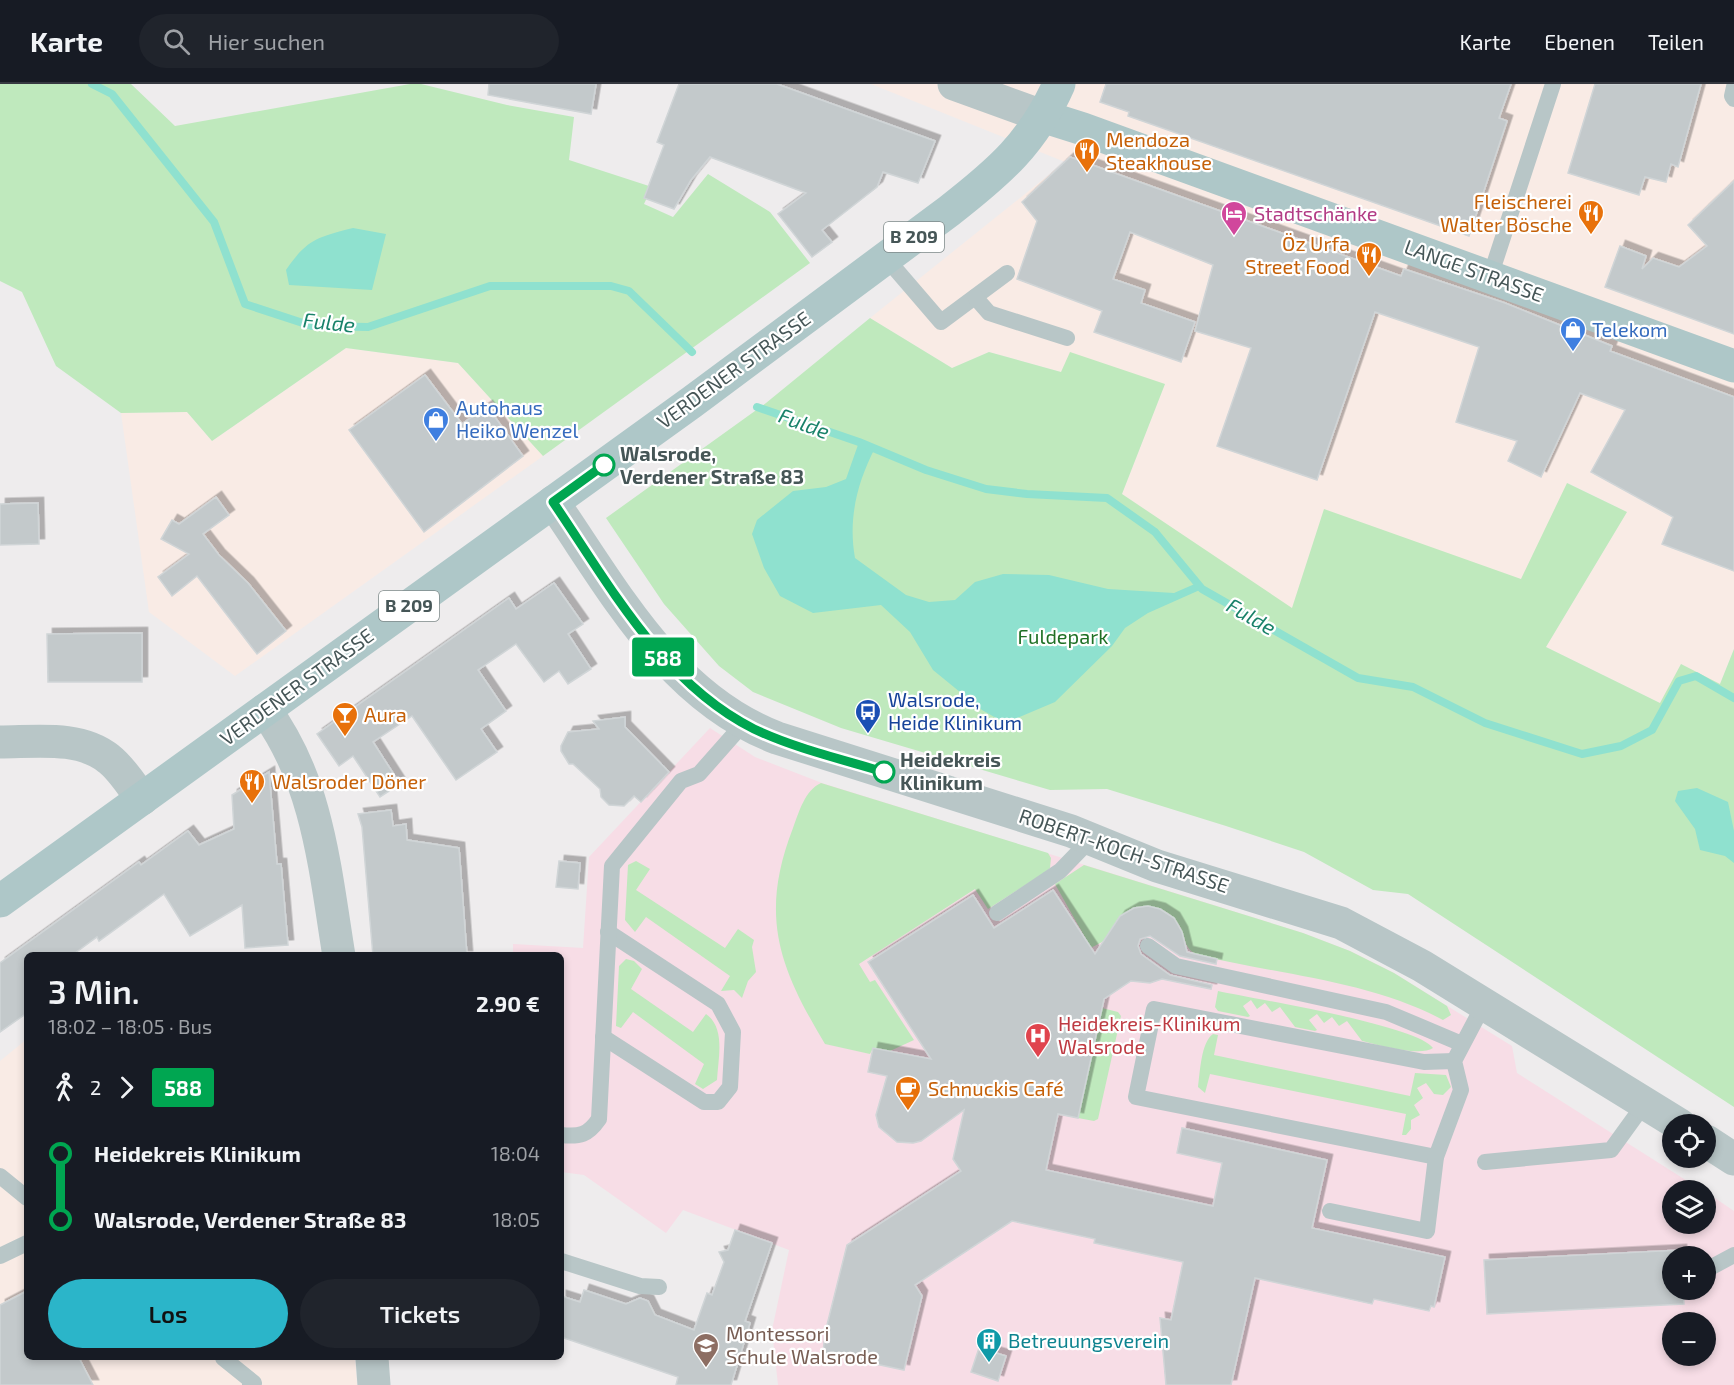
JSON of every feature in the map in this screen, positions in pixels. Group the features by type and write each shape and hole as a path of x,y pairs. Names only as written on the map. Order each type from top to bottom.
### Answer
{"main road":[{"name":"B 209","path":"1045,117 1059,84"},
{"name":"VERDENER STRASSE","path":"0,902 723,379 886,258 984,183 1015,154 1045,117"},
{"name":"LANGE STRASSE","path":"1045,117 1734,366"}],"street":[{"path":"954,84 1045,117"},
{"name":"ROBERT-KOCH-STRASSE","path":"553,502 624,605 667,662 693,688 744,723 785,741 1091,839 1157,866 1341,922 1391,948 1663,1114"},
{"path":"265,710 282,733 302,772 321,844 338,952"},
{"path":"0,742 77,743 97,750 111,760 142,799"},
{"path":"1716,1147 1734,1159"},
{"path":"372,1360 374,1385"}],"lane":[{"path":"1490,277 1553,84"},
{"path":"1734,87 1732,96 1734,99"},
{"path":"886,258 941,321 1007,273"},
{"path":"975,297 988,313 1066,338"},
{"path":"564,1135 577,1137 590,1132 599,1119 612,866 681,781 699,774 744,723"},
{"path":"997,913 1060,871 1091,839"},
{"path":"603,1037 704,1102 718,1102 730,1087 733,1032 718,1004 608,932"},
{"path":"1148,946 1176,966 1386,1012 1462,1044"},
{"path":"1330,1210 1427,1231 1436,1156 1461,1090 1454,1060 1484,1004"},
{"path":"1436,1156 1136,1097 1138,1086 1154,1009 1424,1062 1454,1060"},
{"path":"1485,1162 1611,1150 1645,1102"},
{"path":"0,1176 24,1196"},
{"path":"0,1256 24,1244"},
{"path":"1716,1265 1734,1255"},
{"path":"564,1262 640,1286 659,1287"},
{"path":"225,1360 254,1383 250,1385"}],"shaded area":[{"path":"871,84 1734,84 1734,649 1720,684 1681,664 1660,703 1546,647 1627,512 1568,483 1521,580 1324,510 1292,609 1122,494 1165,384 1061,372 989,352 952,368 870,318 1065,162"},
{"path":"353,228 386,234 372,290 289,285 286,270 307,245 322,237"},
{"path":"346,348 458,363 543,456 235,676 149,612 121,413 187,412 212,441"},
{"path":"859,442 875,448 863,474 856,502 853,529 855,558 906,595 929,602 955,600 975,582 1003,574 1049,575 1108,589 1174,593 1197,583 1202,589 1148,613 1125,628 1112,646 1055,702 1005,723 982,710 933,670 910,632 881,605 813,613 780,596 764,568 752,534 757,520 793,491 826,487 846,479"},
{"name":"Heidekreis-Klinikum Walsrode","path":"710,728 755,757 822,783 1303,933 1350,951 1394,973 1512,1046 1517,1073 1662,1165 1662,1168 1667,1168 1686,1180 1662,1180 1662,1234 1716,1234 1716,1199 1734,1211 1734,1385 778,1385 772,1330 789,1250 683,1210 666,1233 584,1175 564,1172 564,952 513,952 513,944 583,948 589,857"},
{"path":"1697,788 1728,802 1734,831 1734,863 1725,856 1700,850 1695,829 1675,801 1678,791"},
{"path":"24,1041 24,1360 355,1360 357,1385 0,1385 0,1061"}],"green space":[{"path":"0,84 131,84 175,126 410,84 421,84 507,105 574,117 569,160 652,187 644,204 673,217 708,174 770,212 810,263 543,456 458,363 346,348 212,441 187,412 121,413 56,366 22,292 0,281"},
{"name":"Fuldepark","path":"870,318 952,368 989,352 1061,372 1070,352 1165,384 1122,494 1292,608 1324,509 1521,579 1567,483 1627,512 1546,647 1660,703 1681,664 1720,684 1734,649 1734,1107 1408,894 1373,890 1304,852 1107,789 1050,790 841,728 753,692 719,666 664,604 606,518 766,403"},
{"path":"821,783 1048,853 1051,858 1050,868 1044,873 988,909 975,889 859,964 870,982 875,980 914,1040 890,1051 873,1048 870,1054 825,1044 796,990 779,940 776,915 777,888 783,859 803,802 815,786"},
{"path":"636,861 650,869 636,890 725,948 738,929 754,940 752,947 756,972 748,981 742,998 734,990 721,991 730,976 646,917 635,932 625,920 628,865"},
{"path":"1084,865 1303,933 1350,951 1394,973 1447,1006 1451,1015 1443,1020 1385,996 1354,987 1198,955 1187,946 1181,929 1174,919 1169,914 1155,908 1140,907 1126,912 1119,917 1107,938 1091,948 1055,884"},
{"path":"626,959 634,961 642,969 631,989 693,1032 706,1014 712,1020 719,1035 717,1080 703,1089 695,1084 704,1064 633,1012 621,1028 616,1026 619,966"},
{"path":"1218,991 1367,1022 1421,1039 1433,1048 1409,1051 1362,1041 1347,1021 1339,1026 1332,1017 1324,1023 1317,1014 1309,1020 1317,1030 1295,1027 1280,1007 1272,1012 1265,1003 1257,1009 1251,1000 1243,1006 1250,1016 1248,1017 1218,1011 1215,1007"},
{"path":"1102,1008 1118,1012 1121,1016 1098,1119 1094,1121 1078,1118"},
{"path":"1213,1034 1218,1035 1214,1055 1410,1096 1415,1073 1446,1075 1451,1087 1443,1095 1434,1094 1426,1083 1417,1088 1423,1098 1414,1105 1420,1115 1411,1120 1411,1129 1406,1135 1402,1135 1406,1114 1210,1074 1205,1093 1198,1087 1200,1066 1206,1044"}],"building":[{"path":"489,84 596,84 591,114 488,95"},
{"path":"679,84 777,84 935,141 918,183 883,172 877,187 822,230 832,242 812,257 778,214 806,193 710,157 691,180 674,209 644,198 664,145 657,142"},
{"path":"1106,84 1511,84 1499,118 1507,121 1469,236 1128,116 1129,112 1100,102"},
{"path":"1595,84 1701,84 1678,167 1671,164 1666,182 1645,177 1639,195 1568,173"},
{"path":"1070,157 1401,276 1404,269 1505,303 1612,346 1610,351 1734,397 1734,571 1662,544 1673,517 1591,472 1625,410 1580,393 1541,477 1508,461 1517,441 1456,422 1479,347 1375,312 1317,480 1217,446 1251,348 1195,331 1213,265 1130,232 1113,279 1145,290 1141,303 1195,322 1181,362 1094,332 1102,311 1017,279 1037,221 1022,202"},
{"path":"1734,181 1734,334 1605,287 1620,246 1646,256 1642,269 1653,258 1679,267 1707,246 1688,225"},
{"name":"Autohaus Heiko Wenzel","path":"425,375 462,424 487,406 523,456 424,532 349,430"},
{"path":"216,497 229,515 203,534 219,555 248,583 286,631 257,654 197,576 172,596 158,577 189,554 161,539 172,520 179,524"},
{"path":"38,503 39,544 0,545 0,504"},
{"path":"554,583 583,624 568,634 591,669 568,684 559,671 544,682 516,644 478,670 506,711 481,729 497,752 456,780 412,716 373,742 400,784 380,797 353,756 339,766 317,734 509,598 516,609"},
{"path":"142,633 142,682 48,682 47,634"},
{"path":"625,717 625,727 669,772 641,802 634,796 624,806 609,805 601,797 600,789 573,764 569,764 561,751 561,746 568,732 599,729 593,721"},
{"path":"269,772 277,864 281,864 288,945 245,948 242,905 190,936 164,894 99,941 97,937 76,952 24,952 24,1015 0,1032 0,963 139,862 141,865 188,831 199,845 234,829 232,795"},
{"path":"391,810 393,826 406,824 407,840 459,848 467,952 373,952 362,827 358,814"},
{"path":"559,861 580,863 578,889 556,887"},
{"path":"1053,890 1095,954 1120,916 1134,908 1148,906 1160,909 1174,918 1182,932 1187,952 1217,959 1216,964 1180,956 1150,936 1140,939 1138,946 1141,954 1170,975 1212,985 1211,989 1162,979 1150,983 1131,981 1104,999 1078,1118 1058,1114 1046,1170 1213,1206 1222,1163 1177,1153 1182,1128 1327,1160 1312,1228 1445,1257 1434,1307 1431,1306 1429,1311 1374,1299 1372,1304 1255,1278 1231,1385 1166,1385 1160,1318 1171,1320 1183,1262 1094,1243 1095,1239 1012,1221 915,1285 922,1296 904,1370 823,1353 825,1333 847,1245 961,1171 953,1159 964,1110 921,1141 913,1143 897,1142 879,1127 876,1115 887,1076 868,1072 873,1048 931,1059 868,962 973,895 994,928"},
{"path":"735,1230 772,1243 745,1321 750,1323 731,1385 676,1385 678,1377 564,1338 564,1297 580,1302 584,1290 626,1304 640,1298 648,1301 655,1315 694,1330 707,1293 712,1295 724,1262 719,1252 728,1250"},
{"path":"1662,1251 1662,1300 1684,1300 1684,1304 1487,1314 1484,1260"},
{"path":"24,1293 24,1360 80,1360 93,1385 0,1385 0,1305"},
{"name":"Betreuungsverein","path":"979,1348 1006,1356 998,1381 971,1372"}],"waterway":[{"name":"Fulde","path":"92,84 112,94 214,222 245,304 312,326 368,327 490,286 611,286 629,291 692,352"},
{"name":"Fulde","path":"757,407 859,442 926,470 986,489 1027,494 1107,498 1155,532 1202,589 1358,678 1413,687 1485,723 1582,754 1621,746 1652,730 1679,681 1696,676 1734,698"}],"bus line":[{"name":"588","path":"604,465 553,502 624,605 667,662 707,699 756,730 884,772"}],"place":[{"name":"Mendoza Steakhouse","path":"1087,174"},
{"name":"Fleischerei Walter Bösche","path":"1591,236"},
{"name":"Stadtschänke","path":"1234,237"},
{"name":"Öz Urfa Street Food","path":"1369,278"},
{"name":"Telekom","path":"1573,353"},
{"name":"Autohaus Heiko Wenzel","path":"436,443"},
{"name":"Walsrode, Verdener Straße 83","path":"604,465"},
{"name":"Walsrode, Heide Klinikum","path":"868,735"},
{"name":"Aura","path":"345,738"},
{"name":"Heidekreis Klinikum","path":"884,772"},
{"name":"Walsroder Döner","path":"252,805"},
{"name":"Heidekreis-Klinikum Walsrode","path":"1038,1059"},
{"name":"Schnuckis Café","path":"908,1112"},
{"name":"Betreuungsverein","path":"989,1364"},
{"name":"Montessori Schule Walsrode","path":"706,1369"}]}
